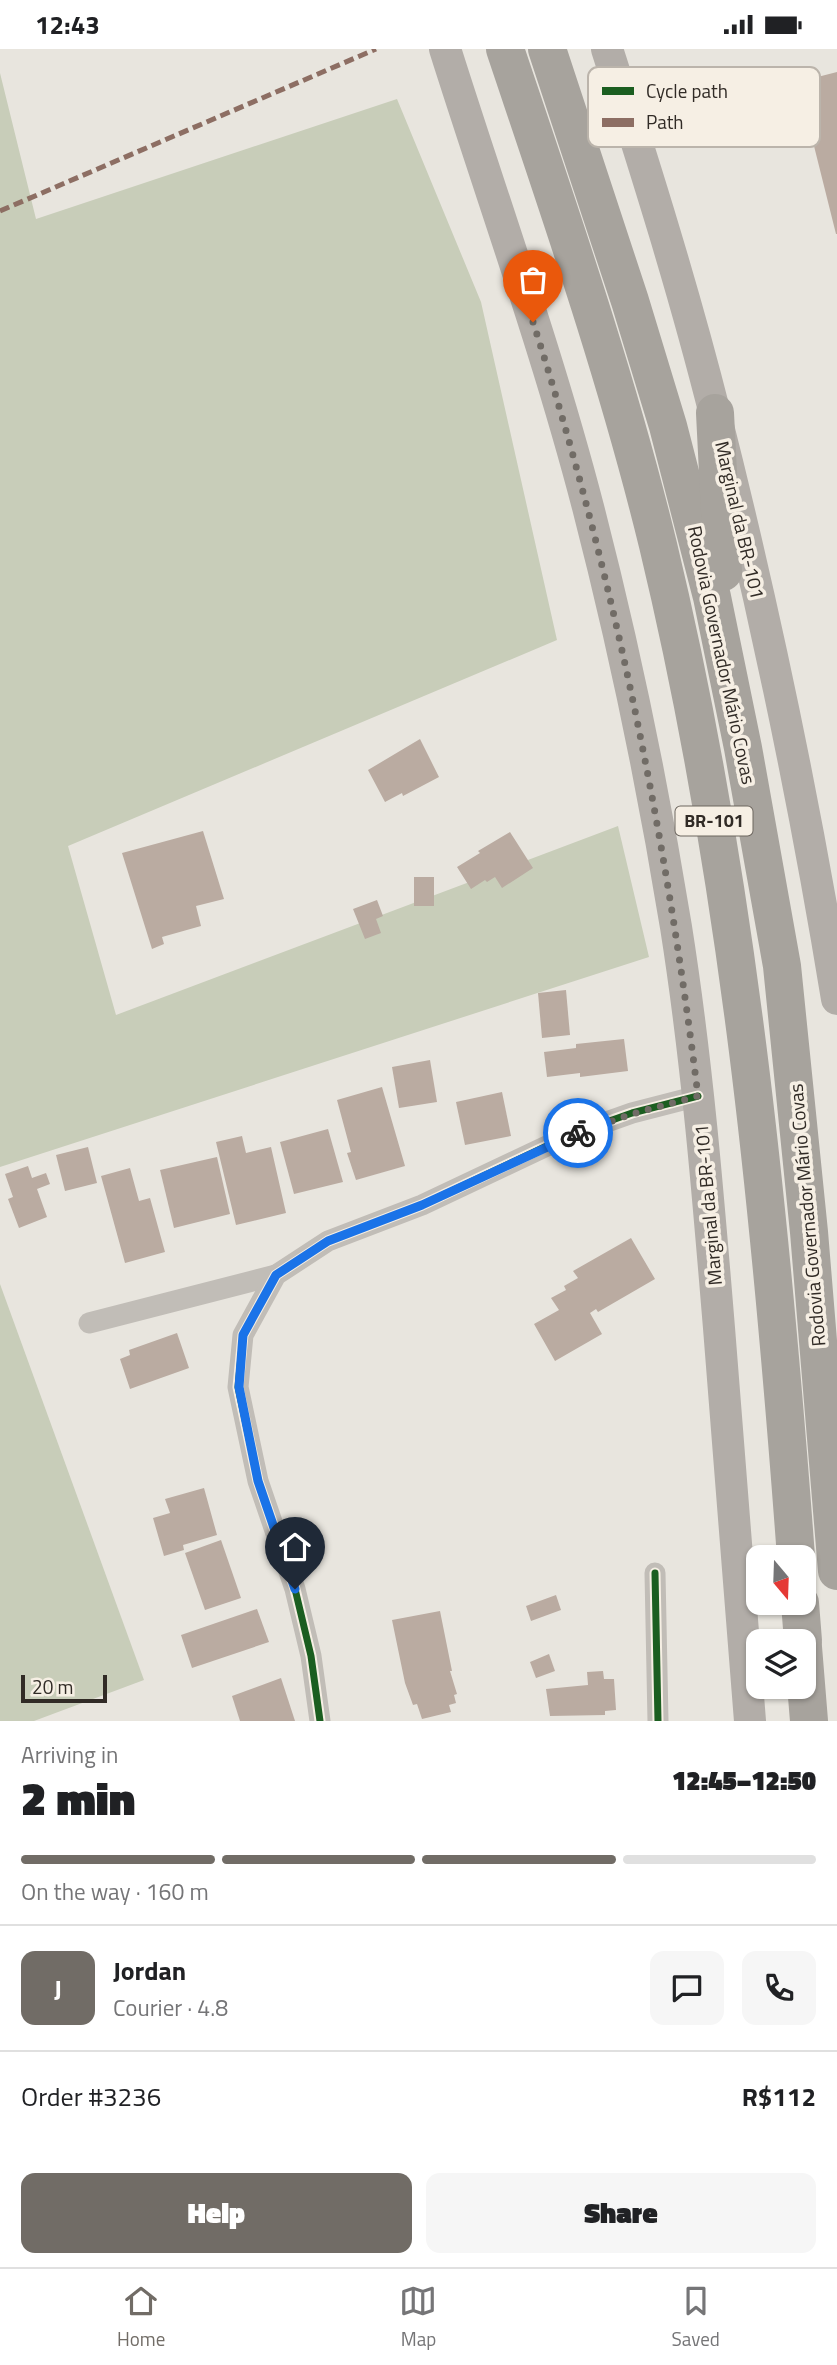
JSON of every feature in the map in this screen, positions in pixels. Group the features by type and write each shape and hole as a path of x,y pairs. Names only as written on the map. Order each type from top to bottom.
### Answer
{"highway":[{"name":"Rodovia Governador Mário Covas","path":"505,49 632,446 658,547 705,769 746,1023 774,1277 795,1545"},
{"name":"Rodovia Governador Mário Covas","path":"547,49 626,288 668,426 712,597 728,672 782,966 807,1204 837,1571"},
{"path":"715,413 728,672"},
{"path":"807,1699 809,1721"}],"main road":[{"name":"Marginal da BR-101","path":"444,49 556,393 607,584 657,817 676,929 698,1096 750,1721"},
{"name":"Marginal da BR-101","path":"607,49 613,67"},
{"name":"Marginal da BR-101","path":"640,147 715,413 768,642 805,813 837,999"}],"street":[{"path":"89,1323 276,1275 328,1241 422,1205 570,1135 698,1096"},
{"path":"276,1275 243,1335 239,1387 258,1481 295,1589 311,1656 320,1721"},
{"path":"655,1573 658,1721"}],"green space":[{"path":"0,73 36,219 397,99 481,302 557,640 68,846 116,1015 618,826 649,957 0,1167"},
{"path":"0,1284 144,1680 34,1721 0,1721"}],"building":[{"path":"837,72 837,234 814,147 820,147 820,76"},
{"path":"420,739 439,777 403,796 402,793 385,802 368,770"},
{"path":"203,831 224,899 196,906 201,926 162,937 164,944 152,949 122,853"},
{"path":"510,832 533,868 502,888 495,877 471,889 457,867"},
{"path":"414,877 434,877 434,906 414,906"},
{"path":"377,900 383,916 376,919 381,933 365,939 353,909"},
{"path":"566,990 570,1035 542,1038 538,993"},
{"path":"624,1039 628,1071 580,1077 580,1073 547,1077 544,1052 576,1048 576,1044"},
{"path":"430,1060 437,1102 399,1108 392,1067"},
{"path":"382,1087 405,1166 356,1180 347,1153 351,1152 337,1100"},
{"path":"502,1092 511,1136 465,1145 456,1102"},
{"path":"328,1129 343,1182 294,1194 280,1142"},
{"path":"242,1136 246,1153 271,1147 286,1213 236,1225 216,1142"},
{"path":"88,1147 97,1183 65,1191 56,1155"},
{"path":"217,1157 230,1214 174,1228 160,1170"},
{"path":"28,1166 32,1178 46,1173 50,1184 37,1189 47,1217 19,1228 8,1199 13,1197 5,1174"},
{"path":"130,1168 139,1201 150,1198 165,1252 125,1263 101,1176"},
{"path":"631,1238 655,1279 598,1312 596,1309 590,1313 602,1334 555,1361 534,1324 559,1310 551,1298 566,1290 564,1286 578,1278 573,1271"},
{"path":"177,1333 189,1368 130,1389 120,1359 130,1355 129,1350"},
{"path":"204,1488 217,1535 183,1545 184,1550 164,1556 153,1518 170,1513 165,1499"},
{"path":"221,1540 241,1598 205,1610 185,1553"},
{"path":"556,1595 561,1610 531,1621 526,1606"},
{"path":"257,1609 269,1642 192,1668 181,1635"},
{"path":"440,1611 450,1671 457,1694 454,1695 456,1703 449,1705 451,1712 422,1719 417,1704 413,1705 405,1683 392,1620"},
{"path":"549,1654 555,1671 536,1678 530,1662"},
{"path":"603,1671 604,1679 614,1679 616,1710 605,1711 605,1715 550,1716 546,1689 588,1685 587,1672"},
{"path":"281,1678 295,1721 240,1721 232,1696"}],"marked path":[{"path":"0,211 376,49"}],"cycle path":[{"path":"320,1721 311,1656 295,1589 258,1481 238,1387 243,1335 276,1275 328,1241 422,1205 570,1135 632,1113 698,1096"},
{"path":"655,1573 658,1721"}],"way so far":[{"path":"533,322 587,506 637,719 676,929 698,1096 632,1114 578,1133"}],"route":[{"path":"295,1589 258,1481 239,1387 243,1335 276,1275 328,1241 422,1205 578,1133"}]}
